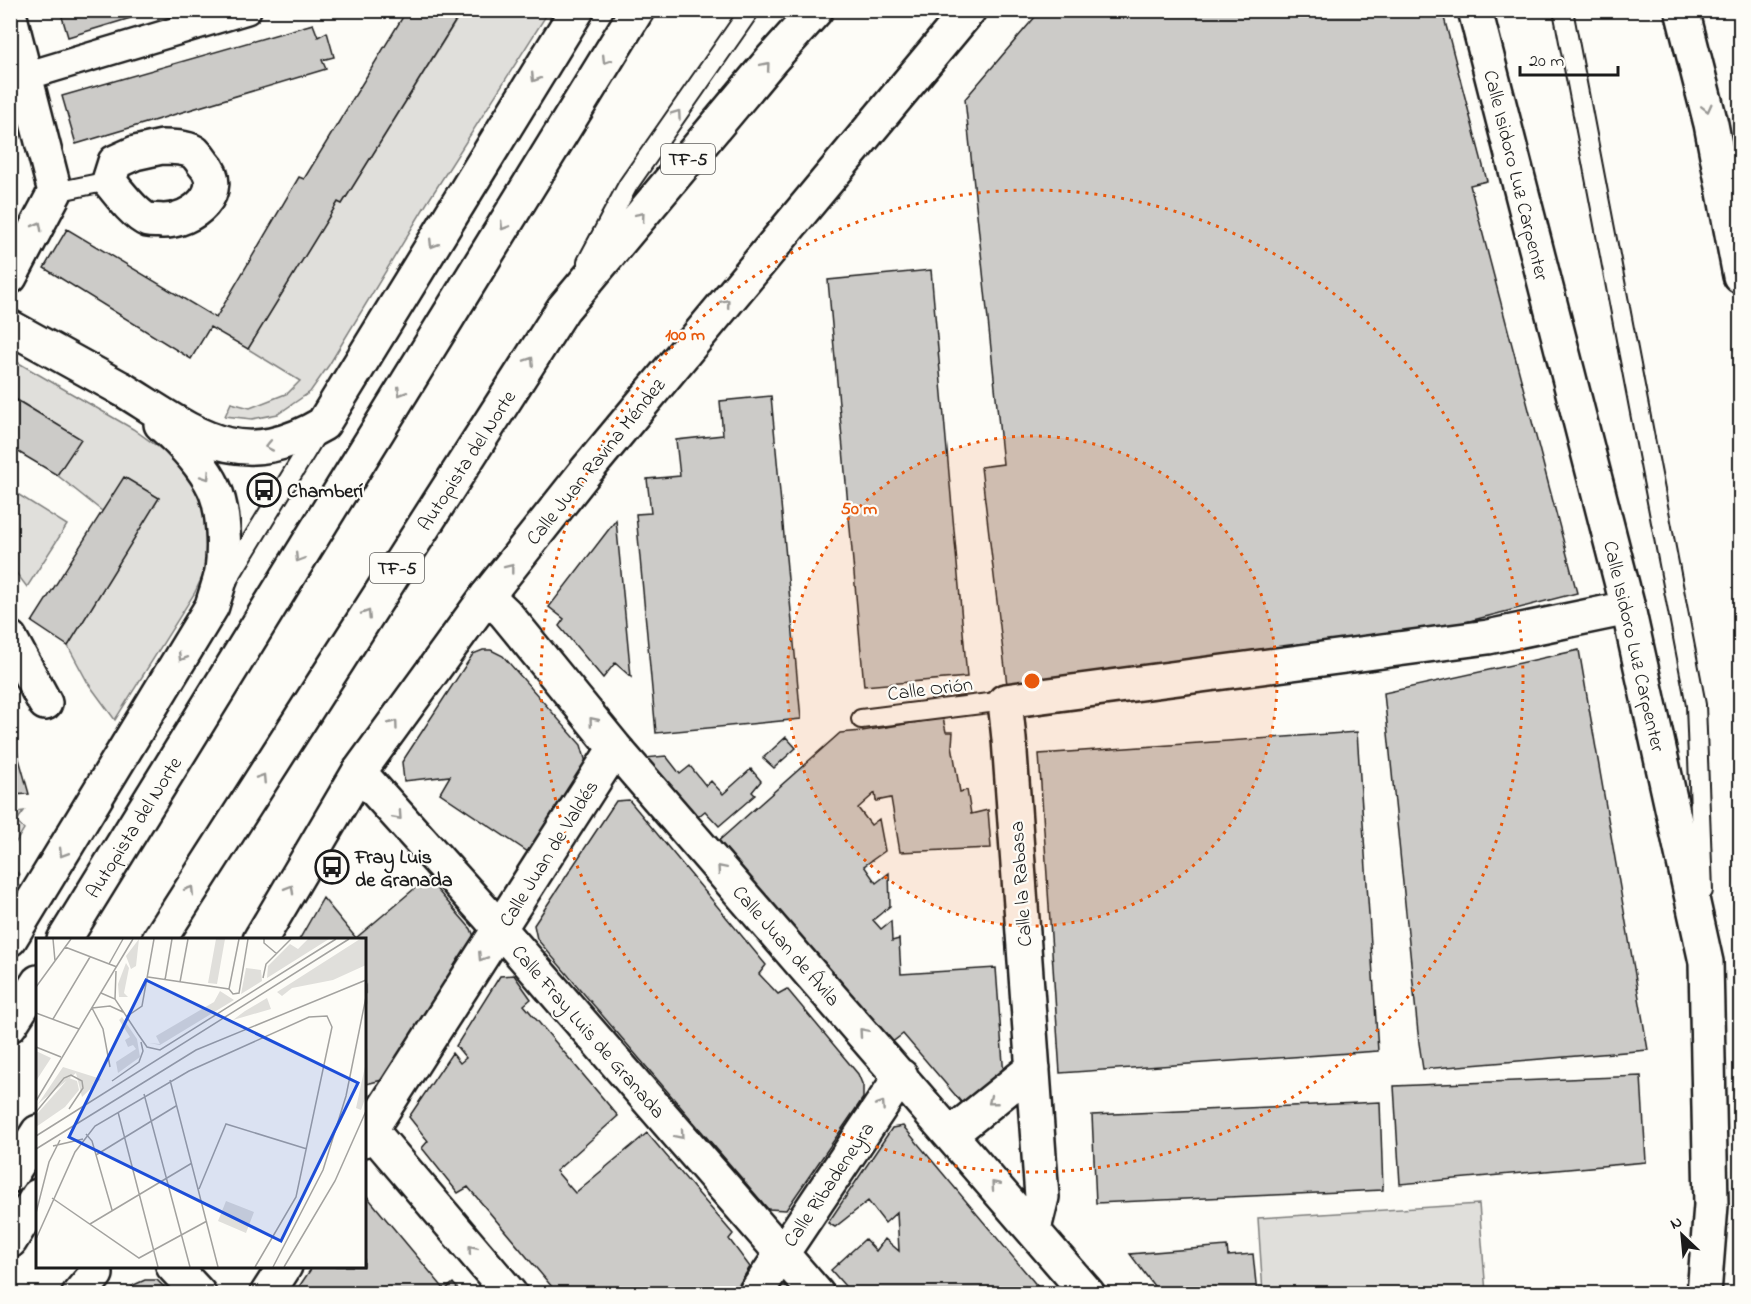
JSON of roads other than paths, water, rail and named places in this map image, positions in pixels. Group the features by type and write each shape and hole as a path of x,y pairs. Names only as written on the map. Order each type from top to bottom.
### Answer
{"main road":[{"path":"10,327 122,389 177,423 228,446 256,448 278,444 293,440 322,424 577,10"},
{"name":"Autopista del Norte","path":"64,938 637,10"},
{"name":"Autopista del Norte","path":"160,938 563,309 771,59 816,10"},
{"name":"Calle Juan Ravina Méndez","path":"261,938 359,772 487,596 593,462 969,10"},
{"name":"Calle Isidoro Luz Carpenter","path":"1475,10 1628,608 1706,962 1711,1205 1704,1293"},
{"path":"1682,10 1711,124 1740,276"},
{"path":"10,17 55,192 10,278"},
{"path":"10,939 212,606 222,570 221,509 214,488 182,444 122,389"},
{"name":"Calle Juan de Ávila","path":"487,596 505,613 615,748 1088,1293"},
{"path":"1005,701 1488,637 1628,608"},
{"path":"10,638 45,703"},
{"name":"Calle la Rabasa","path":"1005,701 1042,1197 1034,1229"},
{"name":"Calle Juan de Valdés","path":"367,1131 500,929 615,748"},
{"path":"63,938 126,750"},
{"name":"Calle Fray Luis de Granada","path":"359,772 500,929 817,1293"},
{"path":"10,1025 36,985"},
{"path":"951,1134 1033,1068"},
{"name":"Calle Ribadeneyra","path":"755,1293 901,1076"},
{"path":"367,1131 510,1293"},
{"path":"10,1176 36,1135"},
{"path":"10,1241 36,1199"},
{"path":"175,1268 199,1293"},
{"path":"267,1293 284,1268"}],"street":[{"path":"26,76 247,10"}],"lane":[{"path":"563,309 628,185 750,10"},
{"path":"1563,10 1695,705 1706,962"},
{"path":"55,192 109,181"},
{"path":"212,606 322,424"},
{"name":"Calle Orión","path":"861,719 1005,701"}],"waterway":[{"path":"10,877 15,876"}],"place":[{"name":"Chamberí","path":"264,490"},
{"name":"Fray Luis de Granada","path":"332,867"}]}
